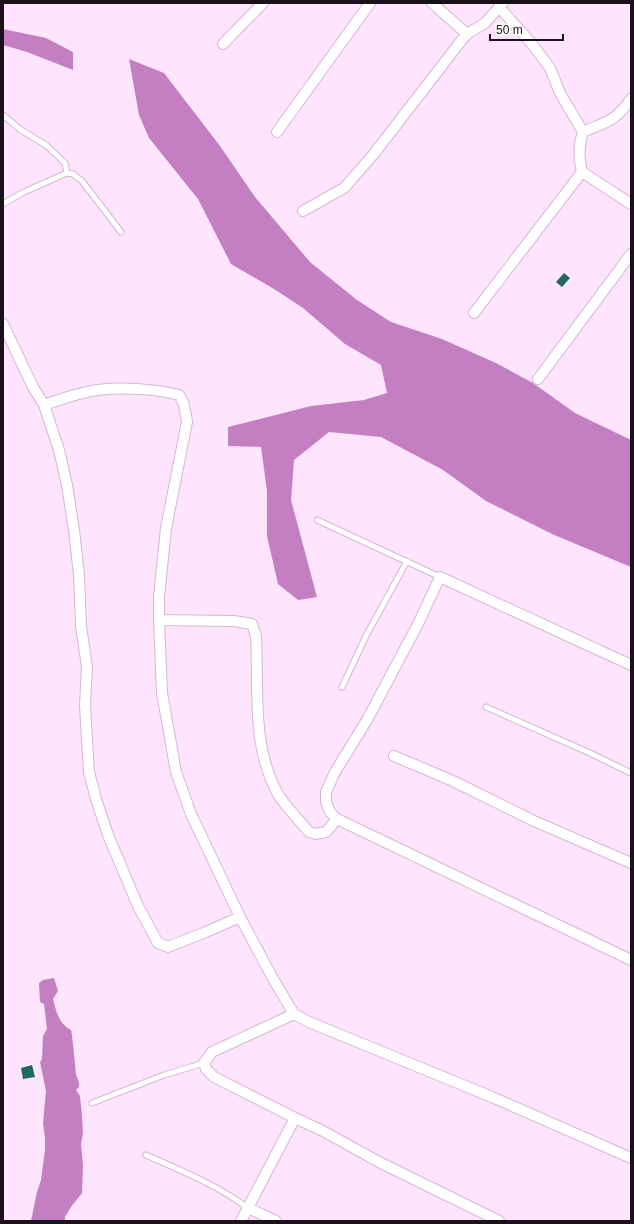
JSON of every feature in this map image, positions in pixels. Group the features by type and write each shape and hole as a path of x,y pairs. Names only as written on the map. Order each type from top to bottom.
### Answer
{"street":[{"path":"224,44 263,3"},
{"path":"277,132 370,3"},
{"path":"432,3 467,34"},
{"path":"303,211 344,188 373,155 461,40 485,22 501,5 550,68 560,93 583,132"},
{"path":"631,99 623,111 612,120 583,132 579,143 578,157 582,172 631,204"},
{"path":"474,313 582,172"},
{"path":"538,379 631,254"},
{"path":"3,324 33,387 44,405 59,450 67,485 79,575 81,626 87,667 85,705 89,772 108,835 138,906 158,943 168,947 240,917"},
{"path":"44,405 74,395 98,390 127,389 179,394 184,404 187,422 166,528 159,597 162,693 176,772 191,814 240,917 272,977 294,1014 308,1022 543,1119 631,1158"},
{"path":"631,665 440,578 418,624 367,720 335,772 326,792 326,802 330,812 337,819 631,960"},
{"path":"159,620 234,621 252,624 256,636 259,730 263,758 278,795 309,832 316,834 326,832 337,819"},
{"path":"394,756 453,781 534,821 631,863"},
{"path":"294,1014 212,1052 204,1063 206,1069 214,1078 323,1131 379,1162 499,1221"},
{"path":"241,1221 295,1118"},
{"path":"248,1208 276,1221"}],"lane":[{"path":"3,115 21,130 46,145 65,163 67,173"},
{"path":"3,204 24,192 67,173 73,174 82,180 121,232"},
{"path":"317,520 407,561 440,578"},
{"path":"342,687 367,634 407,561"},
{"path":"486,707 590,753 631,773"},
{"path":"92,1102 204,1063"},
{"path":"146,1155 203,1180 230,1195 248,1208"}],"shaded area":[{"path":"3,29 46,38 73,52 73,70 27,52 3,45"},
{"path":"129,59 164,73 220,146 255,197 310,262 357,300 391,322 442,339 496,363 533,383 575,413 631,440 631,567 552,534 486,501 443,470 381,437 329,432 294,460 291,500 317,597 298,600 278,584 267,536 267,491 261,447 228,446 228,427 311,406 364,400 387,393 381,365 345,344 303,308 231,264 198,199 149,138 139,115"},
{"path":"54,978 58,991 53,999 61,1021 71,1030 76,1074 79,1083 79,1087 76,1090 80,1096 83,1133 81,1144 83,1165 82,1193 71,1207 65,1217 65,1221 31,1221 41,1180 45,1150 43,1123 46,1091 40,1062 42,1059 43,1036 47,1029 44,1004 40,1002 39,983 43,980"}],"building":[{"path":"564,273 570,278 562,287 556,282"},
{"path":"32,1065 35,1077 23,1079 21,1068"}]}
